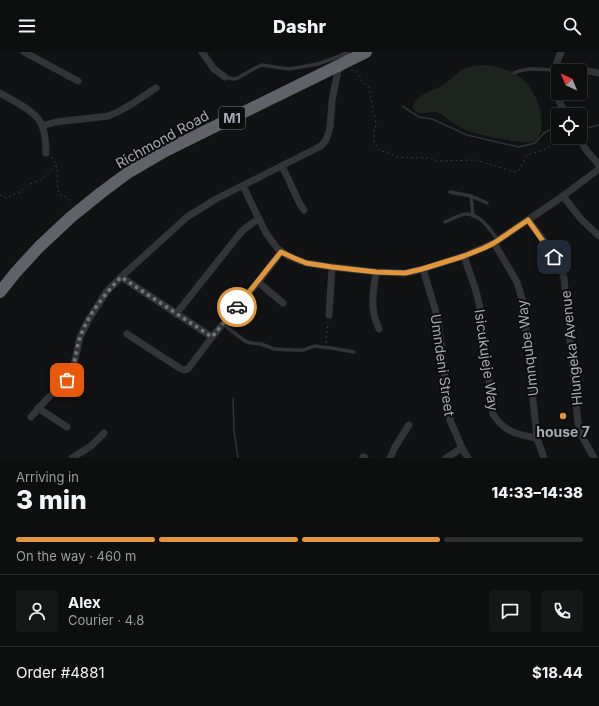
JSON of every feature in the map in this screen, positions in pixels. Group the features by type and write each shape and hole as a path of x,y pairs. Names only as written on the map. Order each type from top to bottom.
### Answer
{"highway":[{"name":"Richmond Road","path":"0,292 39,246 71,217 123,176 164,151 344,60 366,52"}],"street":[{"path":"24,52 78,81"},
{"path":"202,52 214,69 225,77"},
{"path":"556,64 561,52"},
{"path":"32,417 38,408 67,380 74,364 80,337 84,327 107,291 121,277 187,217 216,199 321,146 326,140 330,128 332,101 344,60"},
{"path":"588,71 599,73"},
{"path":"42,126 56,122 108,116 124,109 156,88"},
{"path":"0,93 26,108 40,122 42,126 46,153"},
{"path":"583,144 599,165"},
{"path":"282,166 304,210"},
{"path":"243,186 272,243 281,252 306,263 376,272 405,273 464,256 496,242 563,196 599,169"},
{"path":"563,196 576,214 599,236"},
{"path":"176,314 242,231 259,220"},
{"name":"Hlungeka Avenue","path":"528,220 554,257 564,278 578,422 583,438 594,458"},
{"name":"Umnqube Way","path":"496,242 517,282 523,302 537,438 544,458"},
{"path":"127,334 181,369 188,369 223,323 281,252"},
{"name":"Isicukujeje Way","path":"464,256 480,308 493,414 497,421 509,430 523,436 537,438"},
{"path":"329,315 332,267"},
{"name":"Umndeni Street","path":"422,269 438,319 450,420 468,458"},
{"path":"376,272 372,307 374,318 379,330"},
{"path":"121,277 212,337"},
{"path":"258,282 283,302"},
{"path":"38,408 67,427"},
{"path":"390,458 395,447 410,426"},
{"path":"72,458 91,446 104,433"},
{"path":"446,458 462,448"}],"lane":[{"path":"225,77 234,79 238,78 258,66 289,69 344,60"},
{"path":"514,73 530,69 551,70"},
{"path":"450,192 472,196 487,203"},
{"path":"472,196 473,216"},
{"path":"445,222 468,214 481,220 496,242"},
{"path":"223,323 245,341 261,344 274,349 304,350 314,346 354,352"}],"path":[{"path":"344,60 355,70 361,80 368,86 376,125 374,132 375,144 379,150 396,157 429,158 436,161 476,160 515,172 519,170 527,155 546,149 554,144"},
{"path":"46,153 56,164 59,194 70,200 72,208 71,217"},
{"path":"0,194 6,198 20,192 28,185 42,179 56,164"},
{"path":"325,348 329,315"}],"shaded area":[{"path":"484,65 499,67 513,73 521,78 530,88 540,109 542,123 539,136 535,141 522,142 501,139 472,132 453,123 437,112 419,113 413,108 417,99 442,86 463,69"}],"waterway":[{"path":"402,106 419,117 432,119 467,135 519,147 535,143 544,133 551,129"},
{"path":"587,128 599,125"},
{"path":"233,398 234,431 238,458"}],"way so far":[{"path":"67,380 74,364 80,337 84,327 107,291 121,277 212,337 237,307"}],"place":[{"name":"house 7","path":"563,416"}],"route":[{"path":"237,307 281,252 306,263 376,272 396,274 405,273 464,256 484,248 528,220 554,257"}]}
